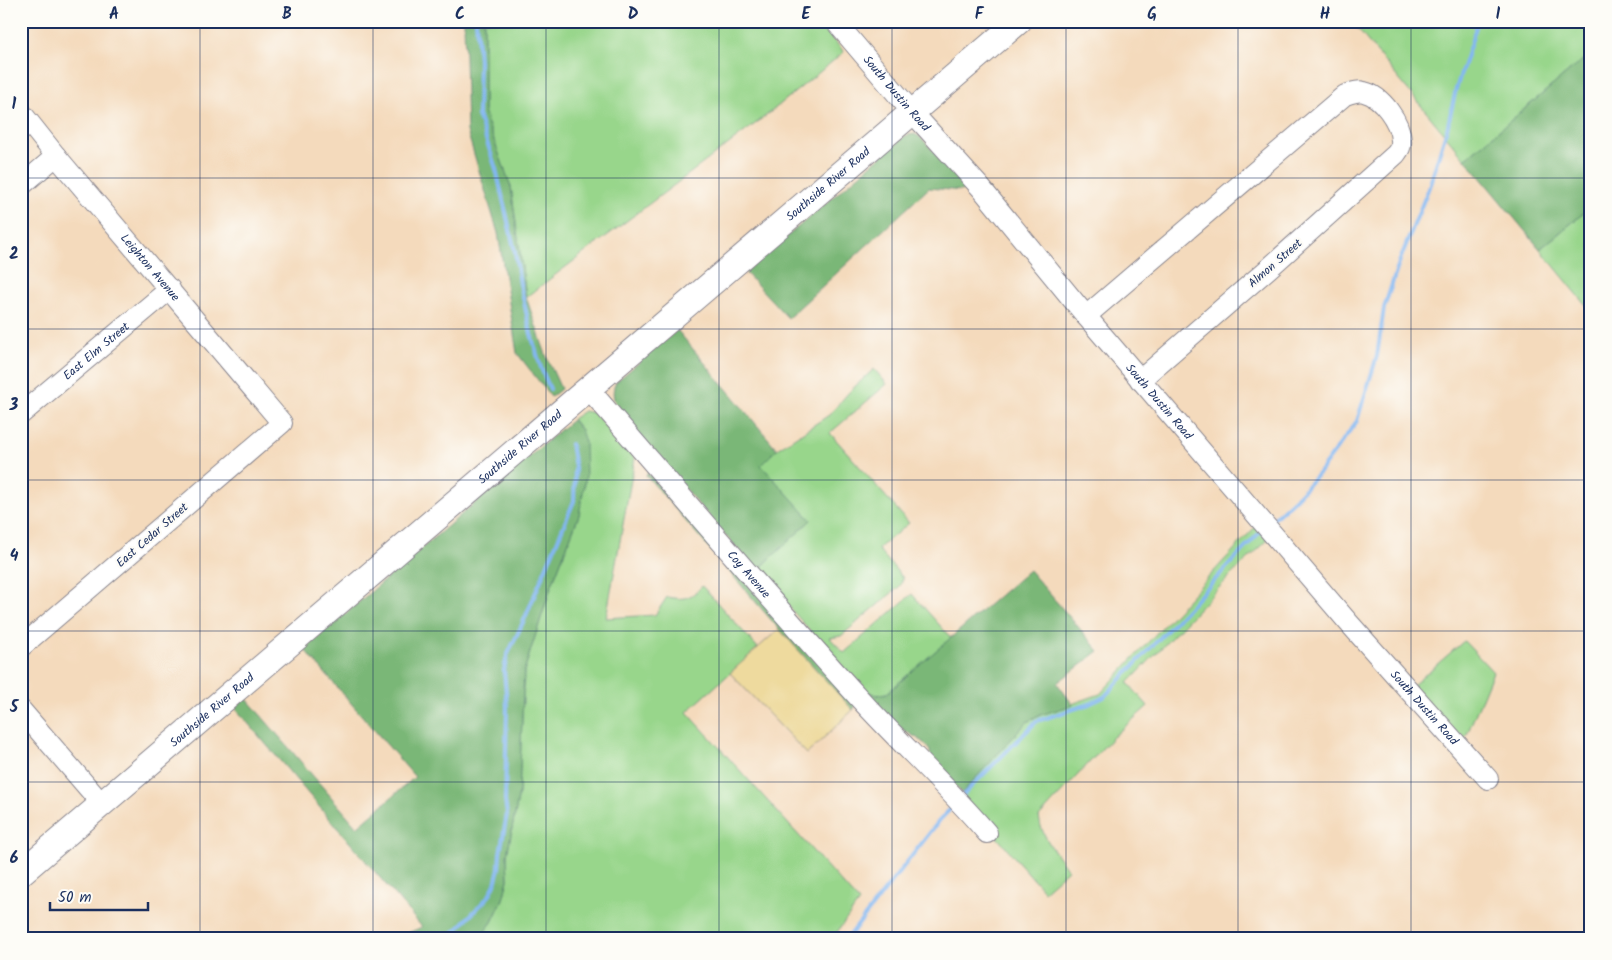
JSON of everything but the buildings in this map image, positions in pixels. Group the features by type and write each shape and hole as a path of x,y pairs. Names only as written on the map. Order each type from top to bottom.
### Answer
{"main road":[{"name":"Southside River Road","path":"21,873 1019,21"}],"street":[{"name":"South Dustin Road","path":"835,21 912,112 981,188 1140,380 1348,622 1488,779"},
{"name":"Almon Street","path":"1086,316 1345,95 1357,91 1366,92 1377,99 1396,123 1402,141 1396,154 1140,380"},
{"name":"Leighton Avenue","path":"21,112 282,423"},
{"path":"21,186 56,156"},
{"name":"East Elm Street","path":"21,414 170,289"},
{"name":"Coy Avenue","path":"588,388 799,632 915,757 956,797 987,833"},
{"name":"East Cedar Street","path":"21,647 282,423"},
{"path":"21,710 102,804"}],"green space":[{"path":"464,21 484,21 484,113 511,187 526,297 547,358 561,389 551,397 517,353 498,233 467,131"},
{"path":"484,21 818,21 844,52 767,115 526,297 511,187 484,113"},
{"path":"1351,21 1591,21 1591,53 1465,159"},
{"path":"1591,53 1591,207 1540,249 1465,159"},
{"path":"914,134 920,137 968,186 962,191 929,188 788,318 745,272 905,136"},
{"path":"1591,207 1591,311 1540,249"},
{"path":"677,330 777,449 761,465 811,520 757,571 619,414 615,402 613,390 616,382"},
{"path":"874,369 887,384 830,433 909,523 878,549 903,578 900,586 841,636 830,638 844,653 912,594 951,638 887,693 877,695 860,687 757,571 811,520 760,465 777,449 829,415 850,391"},
{"path":"584,411 594,413 635,458 606,618 655,615 667,597 686,598 694,594 702,586 758,648 687,712 859,902 832,939 479,939 492,922 503,899 508,880 507,855 519,793 524,671 551,587 579,515 581,430 572,419"},
{"path":"572,420 581,430 585,442 586,476 579,515 551,587 524,671 519,793 507,855 508,880 503,899 492,922 479,939 394,939 422,927 235,708 246,698 357,827 415,777 304,649"},
{"path":"648,473 856,704 853,710 779,629 646,475"},
{"path":"1256,526 1268,540 1232,574 1128,683 1148,706 1112,738 1039,817 1046,839 1068,870 1044,891 965,801 962,793 1027,722 1037,716 1100,694"},
{"path":"1029,570 1099,651 1057,683 1073,705 1037,716 1027,722 962,793 931,763 930,751 925,744 900,728 860,688 877,695 887,693"},
{"path":"1464,641 1493,672 1463,744 1412,686"}],"sand":[{"path":"779,629 853,710 807,754 730,673"}],"waterway":[{"path":"476,21 479,61 478,115 496,169 531,334 541,368 550,389"},
{"path":"1270,522 1318,474 1357,421 1377,356 1384,308 1400,260 1429,187 1448,125 1456,89 1478,21"},
{"path":"448,939 489,896 495,884 499,868 507,814 505,801 507,706 504,670 507,656 574,501 575,467 571,444"},
{"path":"961,797 1037,721 1089,704 1104,697 1262,530"},
{"path":"847,939 939,821 953,806"}]}
